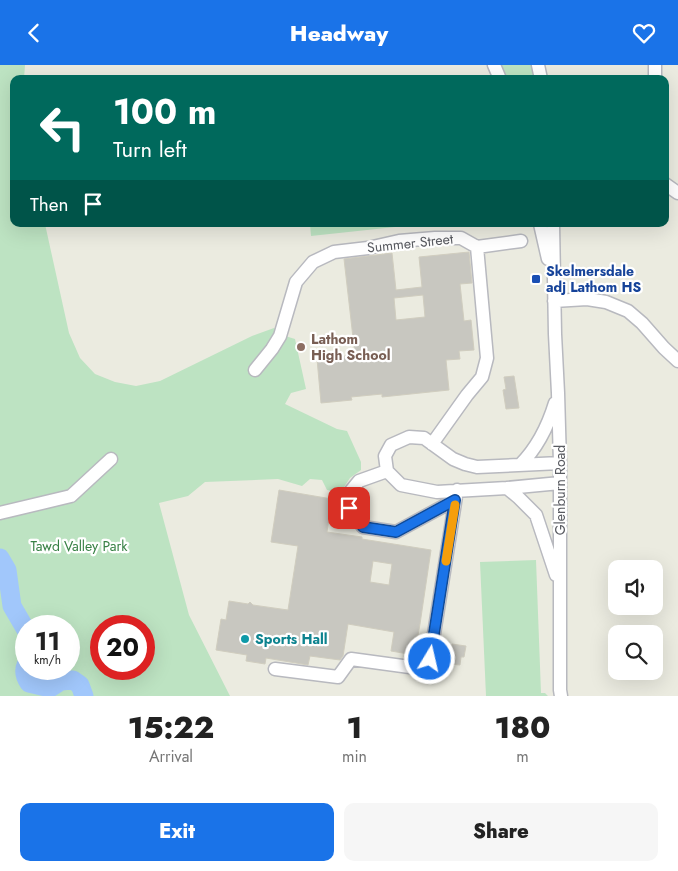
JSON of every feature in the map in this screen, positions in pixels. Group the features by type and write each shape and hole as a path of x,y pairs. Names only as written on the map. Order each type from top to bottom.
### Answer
{"street":[{"name":"Glenburn Road","path":"541,227 554,284"},
{"name":"Glenburn Road","path":"553,227 560,463 561,696"},
{"name":"Summer Street","path":"255,371 280,336 296,281 313,262 334,251 399,241 461,238 477,247"},
{"path":"432,444 482,377 487,358 477,247 521,241"},
{"path":"554,301 587,299 606,302 628,311 678,361"},
{"path":"520,465 529,456 542,435 558,393"},
{"path":"560,463 477,467 453,459 424,438 409,437 391,445 385,456 387,471 401,485 456,495 560,483"},
{"path":"2,513 71,496 111,459"},
{"path":"387,471 360,481 350,492 349,508 363,527 396,532 456,495"},
{"path":"508,488 536,515 560,587"},
{"path":"274,669 338,677 351,659 417,668 426,665 430,659 456,495"}],"green space":[{"name":"Tawd Valley Park","path":"0,65 25,65 24,75 10,75 10,227 46,227 69,333 80,358 95,374 115,382 136,386 160,381 252,336 274,328 282,335 295,339 306,389 291,393 285,404 337,429 347,431 361,462 361,470 350,478 340,493 327,490 322,480 310,479 302,486 278,479 205,482 188,496 159,503 189,615 230,696 0,696"},
{"path":"500,65 532,65 533,75 504,75"},
{"path":"310,227 395,227 311,236"},
{"path":"536,560 541,693 545,693 548,696 486,696 480,562"}],"building":[{"path":"469,252 472,283 460,284 464,321 471,320 474,350 459,351 460,359 446,360 449,390 382,397 382,394 351,397 352,400 321,403 317,359 355,355 344,259 392,253 396,290 422,287 419,257","holes":["423,295 425,317 396,320 394,298"]},
{"path":"514,376 519,408 506,409 503,390 506,389 504,377"},
{"path":"279,490 332,499 327,532 431,550 414,655 391,651 394,632 348,624 343,656 340,660 310,656 308,665 266,658 265,664 246,661 247,655 216,650 221,619 226,620 229,601 248,604 250,602 253,605 288,610 298,546 271,542","holes":["373,561 392,564 389,585 370,582"]},
{"path":"452,644 466,646 460,665 449,664"}],"waterway":[{"path":"0,558 7,570 12,606 17,615"},
{"path":"27,680 29,683 50,688 61,681 73,680"},
{"path":"73,680 80,685 84,696"}],"slow traffic":[{"path":"446,561 455,505"}],"place":[{"name":"Skelmersdale adj Lathom HS","path":"536,279"},
{"name":"Lathom High School","path":"301,347"},
{"name":"Sports Hall","path":"245,639"}],"route":[{"path":"349,508 363,527 396,532 455,500 430,659"}]}
